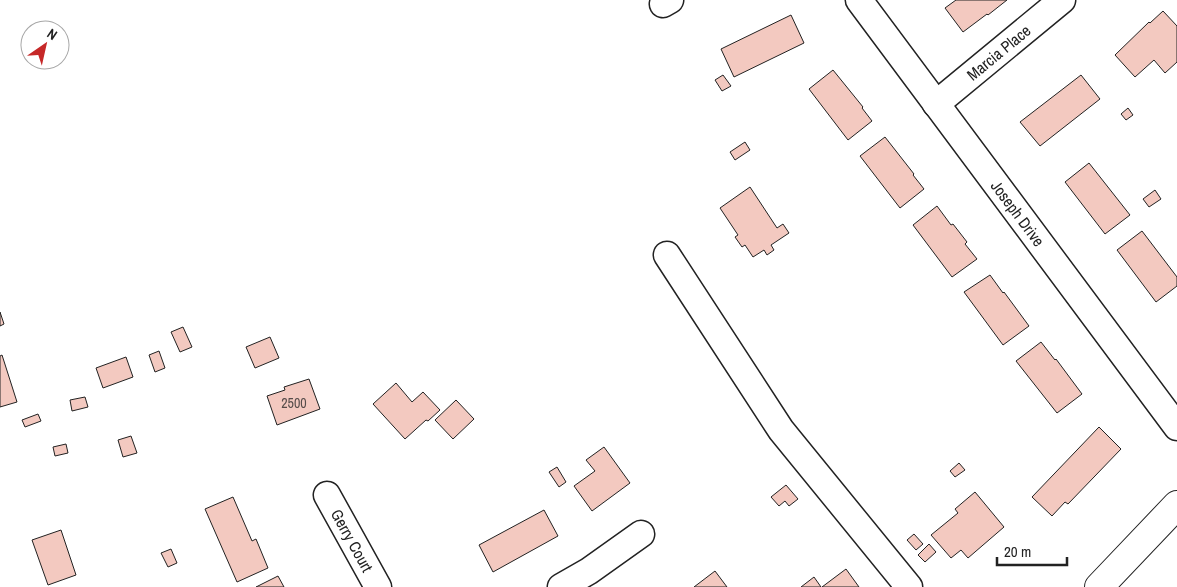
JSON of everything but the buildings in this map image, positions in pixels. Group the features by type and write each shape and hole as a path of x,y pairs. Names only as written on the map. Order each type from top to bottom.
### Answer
{"main road":[{"path":"1099,587 1177,505"}],"street":[{"name":"Joseph Drive","path":"859,0 1177,427"},
{"name":"Marcia Place","path":"936,104 1062,0"},
{"path":"667,254 781,430 908,587"},
{"name":"Gerry Court","path":"327,495 378,587"},
{"path":"561,587 589,571 642,534"}]}
